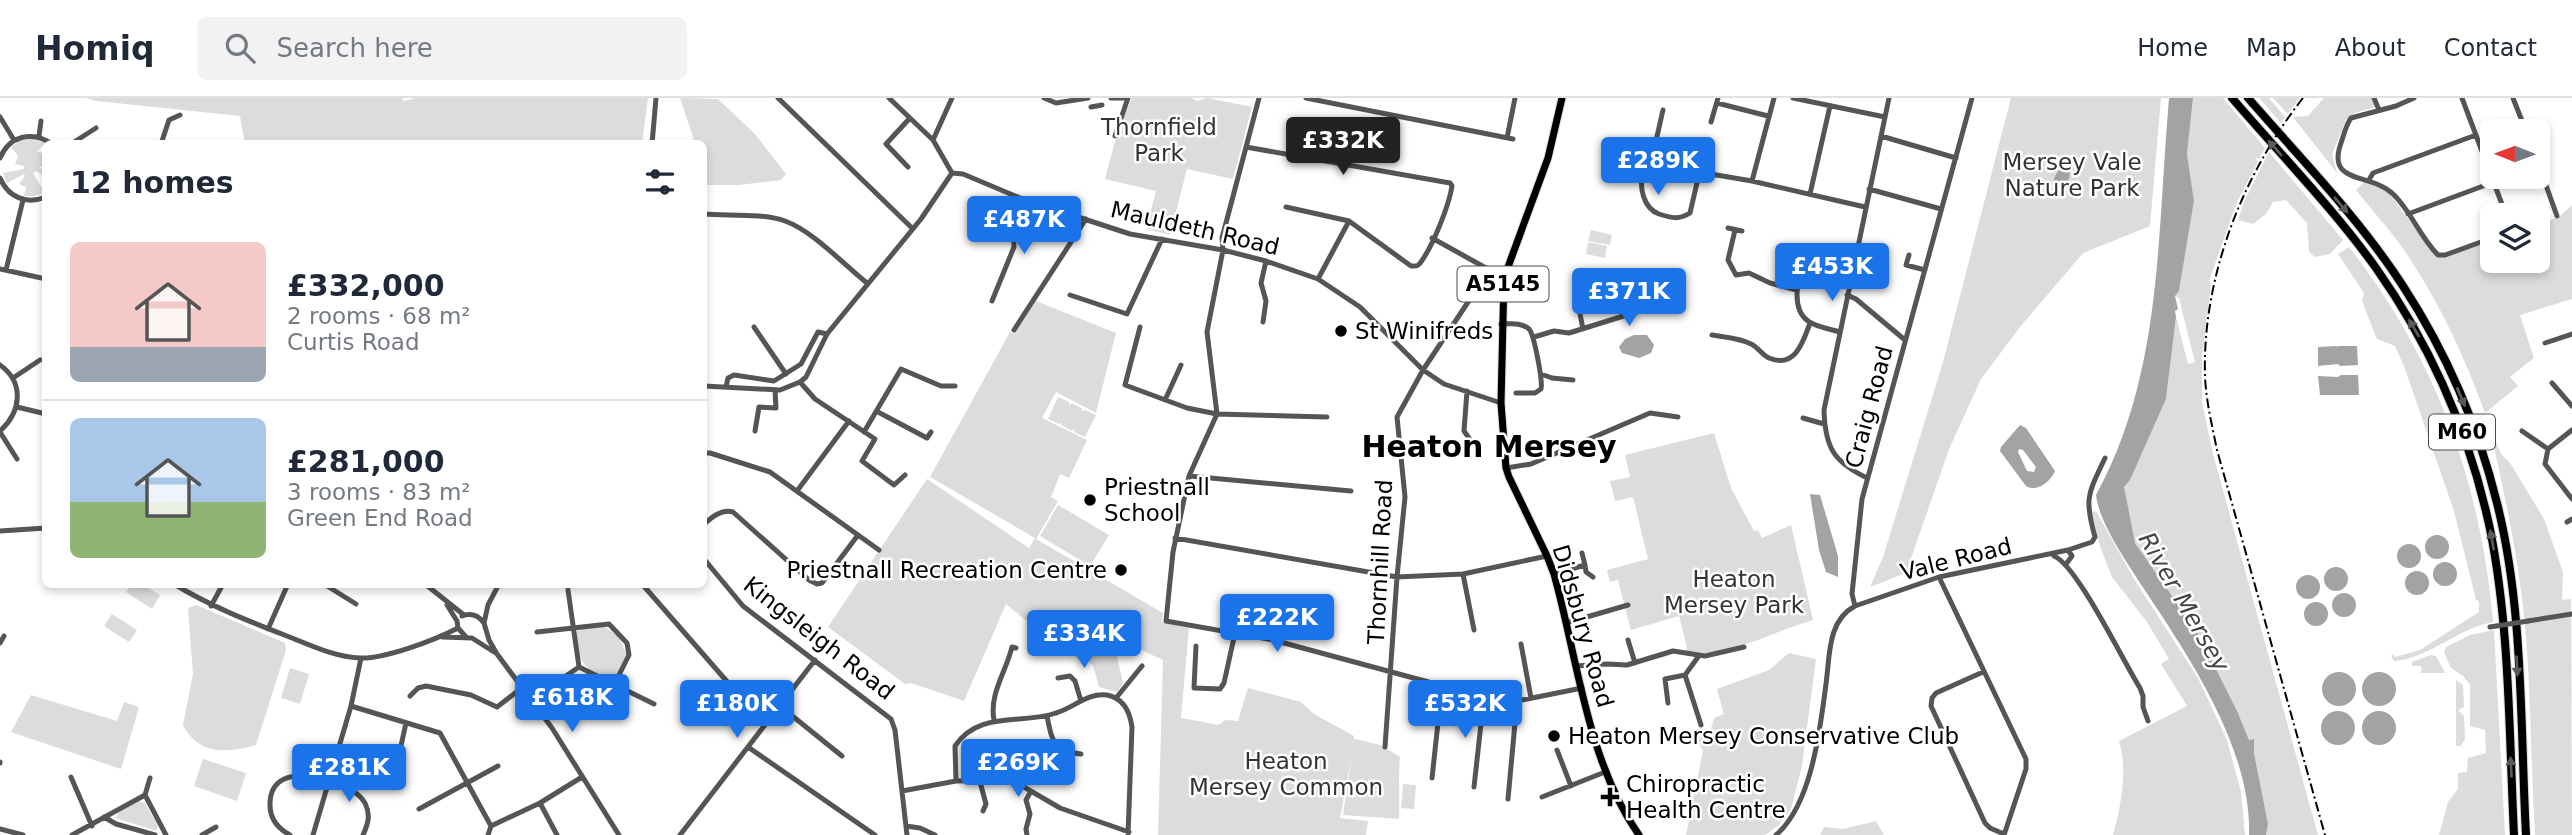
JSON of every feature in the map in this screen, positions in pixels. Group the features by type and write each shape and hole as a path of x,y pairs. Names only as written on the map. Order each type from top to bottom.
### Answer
{"highway":[{"name":"M60","path":"2232,98 2326,205 2375,268 2414,328 2454,411 2478,481 2497,570 2504,643 2514,835"},
{"name":"M60","path":"2248,98 2360,227 2402,285 2449,368 2474,429 2497,505 2510,578 2526,835"}],"main road":[{"name":"Didsbury Road","path":"1562,98 1548,158 1504,278 1501,402 1507,468 1508,477 1554,574 1605,772 1628,820 1639,835"}],"street":[{"path":"652,140 656,98"},
{"path":"778,98 913,229"},
{"path":"707,386 775,390 800,382 806,377 827,334 913,229 952,173 933,139 889,98"},
{"path":"933,139 952,98"},
{"path":"1044,98 1056,103 1087,98"},
{"path":"1111,98 1128,98 1115,136"},
{"path":"1259,98 1222,238 1223,250 1207,332 1217,414 1189,476 1175,538 1166,621 1273,640 1484,696 1517,701 1582,688"},
{"path":"1306,98 1510,139 1519,98"},
{"path":"1752,181 1773,98"},
{"path":"1793,98 1885,117"},
{"path":"1867,478 1836,457 1826,440 1824,410 1889,98"},
{"name":"Craig Road","path":"1855,606 1852,594 1862,499 1972,98"},
{"path":"2374,98 2379,110"},
{"path":"2414,98 2354,116 2348,121 2337,157 2344,173 2369,180 2395,195 2438,255 2480,242"},
{"path":"2462,98 2480,145"},
{"path":"2513,98 2521,119"},
{"path":"1711,122 1717,100 1768,116"},
{"path":"1810,194 1829,106"},
{"path":"1662,110 1654,147 1643,170 1641,185 1647,205 1654,212 1672,219 1690,214 1706,144"},
{"path":"162,140 169,120 180,115"},
{"path":"0,117 14,140"},
{"path":"908,167 886,144 910,118"},
{"path":"39,136 41,121"},
{"path":"1650,123 1659,125"},
{"path":"77,140 96,128"},
{"path":"2369,180 2373,173 2476,135"},
{"path":"0,159 6,147 14,140 26,136 39,136 46,140"},
{"path":"1881,136 1956,158"},
{"path":"1246,147 1450,183 1452,186 1451,195 1432,239 1420,264 1415,266 1411,266 1349,221 1286,206"},
{"path":"1699,172 1752,181 1865,207"},
{"name":"Mauldeth Road","path":"952,173 963,173 1020,198 1130,234 1223,250 1318,279 1360,307 1423,370 1444,384 1501,402"},
{"path":"0,178 2,187 23,200 42,198"},
{"path":"2408,214 2480,187"},
{"path":"1869,189 1941,209"},
{"path":"2547,189 2557,216"},
{"path":"992,302 1014,247 1013,215 1020,198"},
{"path":"23,200 3,270 42,278"},
{"path":"707,214 785,221 802,229 867,284"},
{"path":"1014,330 1086,219"},
{"path":"1318,279 1349,221"},
{"path":"1735,230 1728,260 1736,275"},
{"path":"1070,295 1127,314 1163,239"},
{"path":"1432,239 1486,268 1491,276 1504,278"},
{"path":"1808,247 1797,290 1798,303 1803,316 1810,323 1840,332"},
{"path":"1909,255 1906,265 1925,270"},
{"path":"1263,322 1266,301 1261,283 1266,261"},
{"path":"1254,273 1270,278"},
{"path":"1661,310 1676,291 1679,273"},
{"path":"1729,278 1749,273 1770,283 1797,290"},
{"name":"Thornhill Road","path":"1385,747 1405,497 1397,418 1423,370 1478,287 1491,276"},
{"path":"1583,329 1580,314 1584,288"},
{"path":"1847,295 1856,299 1905,340"},
{"path":"1534,337 1553,331 1569,333 1646,309 1661,310 1667,315"},
{"path":"1712,335 1749,342 1770,358 1781,360 1798,352 1810,323"},
{"path":"1501,324 1520,324 1530,329 1534,337 1541,389 1535,393 1516,393"},
{"path":"754,327 786,374"},
{"path":"1140,327 1125,385 1187,408 1217,414 1327,417"},
{"path":"726,387 728,378 734,375 774,381 801,364 818,332 827,334"},
{"path":"2545,342 2572,334"},
{"path":"13,377 40,360"},
{"path":"0,365 13,377 18,394 17,407 10,421 0,431 17,459"},
{"path":"1165,400 1181,365"},
{"path":"864,432 901,369 941,386 955,386"},
{"path":"1541,374 1573,380"},
{"path":"800,382 816,399 875,439 862,461 894,485 905,475"},
{"path":"2553,383 2572,406"},
{"path":"754,430 759,407 776,408 775,390"},
{"path":"1467,391 1464,431 1469,438"},
{"path":"17,407 42,413"},
{"path":"878,412 927,438 931,432"},
{"path":"1507,468 1531,464 1650,413 1678,417"},
{"path":"1803,418 1824,424"},
{"path":"797,491 849,421"},
{"path":"2571,497 2545,464 2549,449 2572,430"},
{"path":"2522,431 2549,449"},
{"path":"707,453 770,472 878,550"},
{"path":"1828,463 1836,457"},
{"name":"Vale Road","path":"1855,606 1939,577 2051,555 2092,542 2095,537 2088,512 2088,497 2105,458"},
{"path":"1189,476 1351,491"},
{"path":"707,521 727,510 733,512 809,580 817,584 822,583 858,535"},
{"path":"0,531 42,528"},
{"path":"1175,538 1397,577 1463,574 1547,556"},
{"path":"2066,564 2072,559 2068,550"},
{"path":"1582,553 1586,572 1593,577"},
{"path":"2051,555 2066,564 2140,688 2148,721"},
{"name":"Kingsleigh Road","path":"707,563 743,606 891,719 895,730 907,835"},
{"path":"1554,574 1585,565"},
{"path":"1463,574 1474,630"},
{"path":"1939,577 2026,759 2026,769 2004,834 1985,823 1931,706 1936,693 1983,672"},
{"path":"181,588 211,606 268,629 330,653 361,658 440,637 458,628"},
{"path":"211,606 221,588"},
{"path":"268,629 286,588"},
{"path":"330,588 356,604"},
{"path":"429,588 464,615 472,615 488,605"},
{"path":"440,637 469,638 482,634 488,605 497,588"},
{"path":"645,588 737,693 771,719"},
{"path":"568,590 579,667"},
{"path":"446,603 457,621 458,628 469,638 497,654"},
{"path":"1566,622 1628,605"},
{"path":"1776,835 1801,802 1823,705 1832,637 1840,619 1855,606"},
{"path":"2487,628 2572,614"},
{"path":"457,621 464,615"},
{"path":"472,615 484,626 497,654 532,699 619,835"},
{"path":"537,632 609,624 627,643 628,660 599,715"},
{"path":"1196,646 1194,688 1220,689 1224,683 1235,633"},
{"path":"0,643 4,636"},
{"path":"1628,640 1635,663"},
{"path":"1521,644 1531,698"},
{"path":"1576,666 1635,663 1673,651 1698,657 1744,647"},
{"path":"994,720 993,700 1014,648"},
{"path":"1668,703 1665,679 1685,675 1698,657"},
{"path":"313,835 351,706 361,658"},
{"path":"680,835 815,660"},
{"path":"1116,698 1142,666"},
{"path":"579,667 654,704"},
{"path":"532,699 579,667"},
{"path":"1685,675 1701,725"},
{"path":"1058,678 1070,677 1075,681 1080,701"},
{"path":"410,696 418,688 426,686 471,695 497,707 523,687"},
{"path":"1432,778 1443,686"},
{"path":"902,791 956,781 999,780 1017,783 1060,808 1128,833 1132,727 1130,712 1116,698 1097,695 1047,716 994,720 968,732 955,746 956,781"},
{"path":"1474,786 1484,696"},
{"path":"1508,799 1517,701"},
{"path":"351,706 440,733 491,827"},
{"path":"780,706 842,756"},
{"path":"1047,716 1052,741 1056,746 1069,753 1081,754"},
{"path":"397,764 406,723"},
{"path":"748,747 875,835"},
{"path":"1557,750 1571,786"},
{"path":"419,809 498,766"},
{"path":"1542,797 1605,772"},
{"path":"290,835 273,820 270,804 276,784 292,775 328,781 359,794 369,819 363,835"},
{"path":"71,777 92,825"},
{"path":"488,835 491,827 540,803 582,777"},
{"path":"150,778 145,795 166,835"},
{"path":"981,782 986,804 983,811"},
{"path":"1027,835 1030,814 1026,800 1031,791"},
{"path":"72,835 145,795"},
{"path":"540,803 557,835"},
{"path":"104,817 133,832 155,835"},
{"path":"906,826 920,828 935,835"},
{"path":"202,835 216,827"},
{"path":"0,829 23,835"}],"green space":[{"path":"86,98 402,98 404,101 416,98 648,98 642,140 244,140 240,116"},
{"path":"680,98 718,99 755,134 786,174 781,180 739,185 707,185 707,140 694,140"},
{"name":"Thornfield Park","path":"1132,98 1191,98 1197,101 1207,98 1252,107 1233,179 1187,169 1170,235 1146,229 1156,191 1105,179 1117,134"},
{"name":"Mersey Vale Nature Park","path":"2011,98 2161,98 2150,226 2083,253 2020,327 1981,379 1949,449 1906,573 1870,587 1883,557 1943,362"},
{"path":"2193,98 2223,98 2265,148 2259,159 2255,157 2258,162 2237,202 2209,281 2211,284 2202,358 2202,402 2213,454 2318,835 2266,835 2268,824 2254,753 2254,739 2249,740 2198,633 2135,543 2123,487 2130,480 2166,399 2176,317 2188,364 2195,362 2179,298 2175,296 2179,291 2194,201 2187,154"},
{"path":"2259,98 2269,98 2285,117 2281,123"},
{"path":"2273,98 2300,98 2288,114"},
{"path":"2324,98 2371,98 2375,107 2355,113 2346,120 2332,154 2337,173 2293,117 2308,116"},
{"path":"31,139 42,142 42,147 37,151 42,153 42,166 38,168 42,169 42,175 36,171 33,173 42,188 42,194 24,196 26,187 19,184 24,174 7,183 3,173 24,169 24,166 15,164 18,156 11,147 20,141"},
{"path":"2269,152 2343,240 2330,254 2315,257 2309,252 2307,223 2286,200 2273,202 2266,214 2253,224 2238,220"},
{"path":"2365,181 2389,193 2436,256 2480,243 2480,273 2550,273 2550,220 2560,216 2572,205 2572,299 2520,315 2534,358 2510,377 2518,386 2485,413 2458,345 2424,281 2397,240 2356,190"},
{"path":"1591,230 1612,235 1610,245 1588,241"},
{"path":"1588,242 1607,246 1605,258 1586,254"},
{"path":"2349,247 2380,289 2407,333 2449,424 2478,520 2493,622 2468,630 2420,654 2394,661 2391,656 2393,654 2395,657 2420,650 2479,612 2479,601 2476,600 2454,511 2404,366 2395,346 2377,339 2362,301 2364,293 2338,254"},
{"name":"Heaton Mersey Common","path":"1036,301 1116,333 1096,413 1056,392 1042,418 1087,440 1069,478 1060,474 1051,497 1058,501 1036,539 1163,613 1162,622 1189,628 1181,718 1219,725 1225,720 1238,721 1248,688 1301,702 1314,714 1354,736 1354,740 1381,745 1400,757 1399,819 1343,815 1352,754 1340,818 1368,821 1366,835 1158,835 1163,660 1139,649 1117,656 1123,683 1117,692 1099,687 1093,665 1030,624 1006,604 964,701 911,683 905,684 828,627 927,479 1029,548 1035,538 930,477 1010,332 1014,334"},
{"path":"1058,397 1069,402 1070,406 1071,403 1082,408 1082,411 1096,415 1085,437 1074,432 1075,429 1072,431 1061,425 1062,423 1048,419"},
{"path":"2489,425 2501,454 2510,463 2544,519 2563,572 2562,600 2571,599 2572,835 2535,835 2529,686 2520,582"},
{"name":"Heaton Mersey Park","path":"1714,433 1731,488 1754,531 1758,530 1762,538 1791,525 1813,620 1734,647 1686,653 1679,616 1631,630 1618,580 1610,582 1607,570 1648,559 1633,497 1615,501 1610,481 1630,477 1625,455"},
{"path":"1058,505 1109,535 1090,566 1040,536"},
{"path":"2096,511 2134,579 2198,678 2227,740 2241,792 2245,835 2113,835 2123,776 2119,741 2187,706 2161,664 2169,659 2147,622 2112,577 2091,513"},
{"path":"129,588 148,588 160,595 152,609 126,592"},
{"path":"196,605 285,643 286,650 256,745 235,750 215,750 197,742 183,725 193,674 188,608"},
{"path":"112,614 137,630 129,642 104,626"},
{"path":"603,625 619,637 627,655 615,678 606,678 590,670 576,647 578,630"},
{"path":"2494,630 2505,835 2439,835 2448,802 2458,789 2458,773 2467,772 2468,758 2486,753 2485,730 2470,726 2470,685 2451,668 2444,652 2446,647 2470,635"},
{"path":"1789,653 1816,659 1802,766 1791,809 1779,825 1765,835 1686,835 1703,751 1697,738 1709,736 1714,718 1724,714 1717,689 1769,670"},
{"path":"2431,655 2436,656 2445,673 2420,673 2420,666 2412,666 2412,662"},
{"path":"290,668 309,674 300,704 281,698"},
{"path":"2456,680 2463,685 2464,707 2458,710 2464,716 2465,740 2460,746 2456,746"},
{"path":"31,695 117,721 124,702 139,707 121,769 11,732"},
{"path":"203,759 246,773 237,801 194,786"},
{"path":"1403,784 1416,785 1414,809 1401,808"},
{"path":"139,801 145,803 158,826 156,831 116,818 118,813"},
{"path":"1876,821 1884,835 1820,835 1824,827 1843,829"}],"shaded area":[{"path":"2169,98 2193,98 2187,154 2194,201 2179,291 2175,296 2178,309 2175,311 2166,399 2130,480 2124,487 2135,543 2198,633 2249,740 2254,739 2254,753 2268,824 2266,835 2249,835 2247,802 2229,737 2197,672 2114,542 2102,518 2096,495 2118,448 2134,400 2145,351 2158,251"},
{"path":"2069,161 2068,182 2055,198 2055,177 2060,168"},
{"path":"1634,335 1647,335 1654,345 1651,353 1639,358 1622,353 1619,347 1625,339"},
{"path":"2357,346 2358,365 2318,366 2318,347"},
{"path":"2358,375 2359,395 2320,395 2318,376"},
{"path":"2020,425 2026,428 2055,471 2043,485 2030,488 2000,451","holes":["2019,449 2023,450 2036,467 2034,472 2027,471 2018,452"]},
{"path":"1810,494 1820,495 1838,556 1838,577 1826,572 1819,550"},
{"path":"2437,535 2446,538 2449,547 2446,556 2437,559 2428,556 2425,547 2428,538"},
{"path":"2409,544 2418,547 2421,556 2418,565 2409,568 2400,565 2397,556 2400,547"},
{"path":"2445,562 2454,565 2457,574 2454,583 2445,586 2436,583 2433,574 2436,565"},
{"path":"2336,567 2345,570 2348,579 2345,588 2336,591 2327,588 2324,579 2327,570"},
{"path":"2417,571 2426,574 2429,583 2426,592 2417,595 2408,592 2405,583 2408,574"},
{"path":"2308,575 2317,578 2320,587 2317,596 2308,599 2299,596 2296,587 2299,578"},
{"path":"2344,593 2353,596 2356,605 2353,614 2344,617 2335,614 2332,605 2335,596"},
{"path":"2316,602 2325,605 2328,614 2325,623 2316,626 2307,623 2304,614 2307,605"},
{"path":"2339,672 2351,677 2356,689 2351,701 2339,706 2327,701 2322,689 2327,677"},
{"path":"2379,672 2391,677 2396,689 2391,701 2379,706 2367,701 2362,689 2367,677"},
{"path":"2338,711 2350,716 2355,728 2350,740 2338,745 2326,740 2321,728 2326,716"},
{"path":"2379,711 2391,716 2396,728 2391,740 2379,745 2367,740 2362,728 2367,716"}],"railway":[{"path":"2303,98 2262,160 2230,228 2211,301 2205,376 2217,450 2325,835"}],"place":[{"name":"St Winifreds","path":"1341,331"},
{"name":"Priestnall School","path":"1090,500"},
{"name":"Priestnall Recreation Centre","path":"1121,570"},
{"name":"Heaton Mersey Conservative Club","path":"1554,736"},
{"name":"Chiropractic Health Centre","path":"1610,797"}],"district":[{"name":"Heaton Mersey","path":"1489,447"}],"water label":[{"name":"River Mersey","path":"2184,602"}]}
